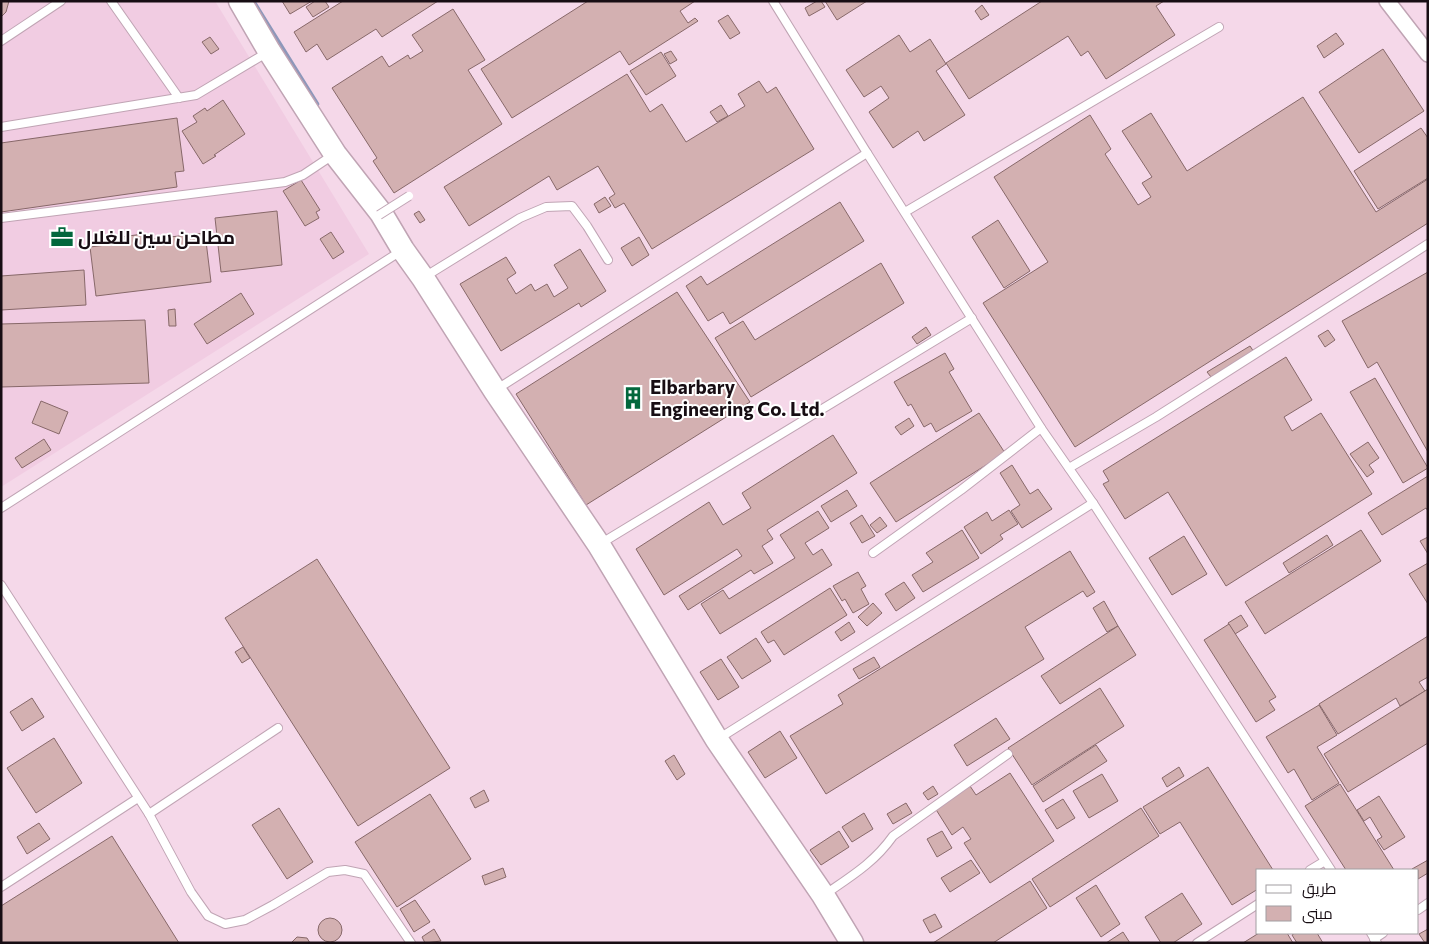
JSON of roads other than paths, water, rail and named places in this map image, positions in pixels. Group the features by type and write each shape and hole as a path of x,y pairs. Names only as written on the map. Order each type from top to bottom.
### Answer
{"street":[{"path":"240,1 269,51 335,154 380,214 495,391 599,545 717,740 824,895 852,943"},
{"path":"1387,1 1428,54"}],"lane":[{"path":"1,41 60,1"},
{"path":"111,1 179,98"},
{"path":"775,2 867,153 1042,428 1093,503 1330,869"},
{"path":"905,212 1219,27"},
{"path":"1,127 196,95 269,51"},
{"path":"495,391 867,153"},
{"path":"1,218 285,182 303,175 335,154"},
{"path":"380,214 409,196"},
{"path":"423,278 513,222 546,207 572,206 608,260"},
{"path":"1069,468 1156,417 1428,244"},
{"path":"1,508 403,250"},
{"path":"599,545 972,318"},
{"path":"873,553 961,490 1042,428"},
{"path":"717,740 1093,503"},
{"path":"1,585 149,814 191,892 208,916 225,924 245,920 328,872 345,870 364,874 411,943"},
{"path":"149,814 278,728"},
{"path":"824,895 870,863 893,836 1008,754"},
{"path":"1,887 138,798"},
{"path":"1312,869 1325,861"},
{"path":"1197,943 1256,905"}],"waterway":[{"path":"253,1 317,104"}],"place":[{"name":"مطاحن سين للغلال","path":"62,237"},
{"name":"Elbarbary Engineering Co. Ltd.","path":"633,398"}]}
